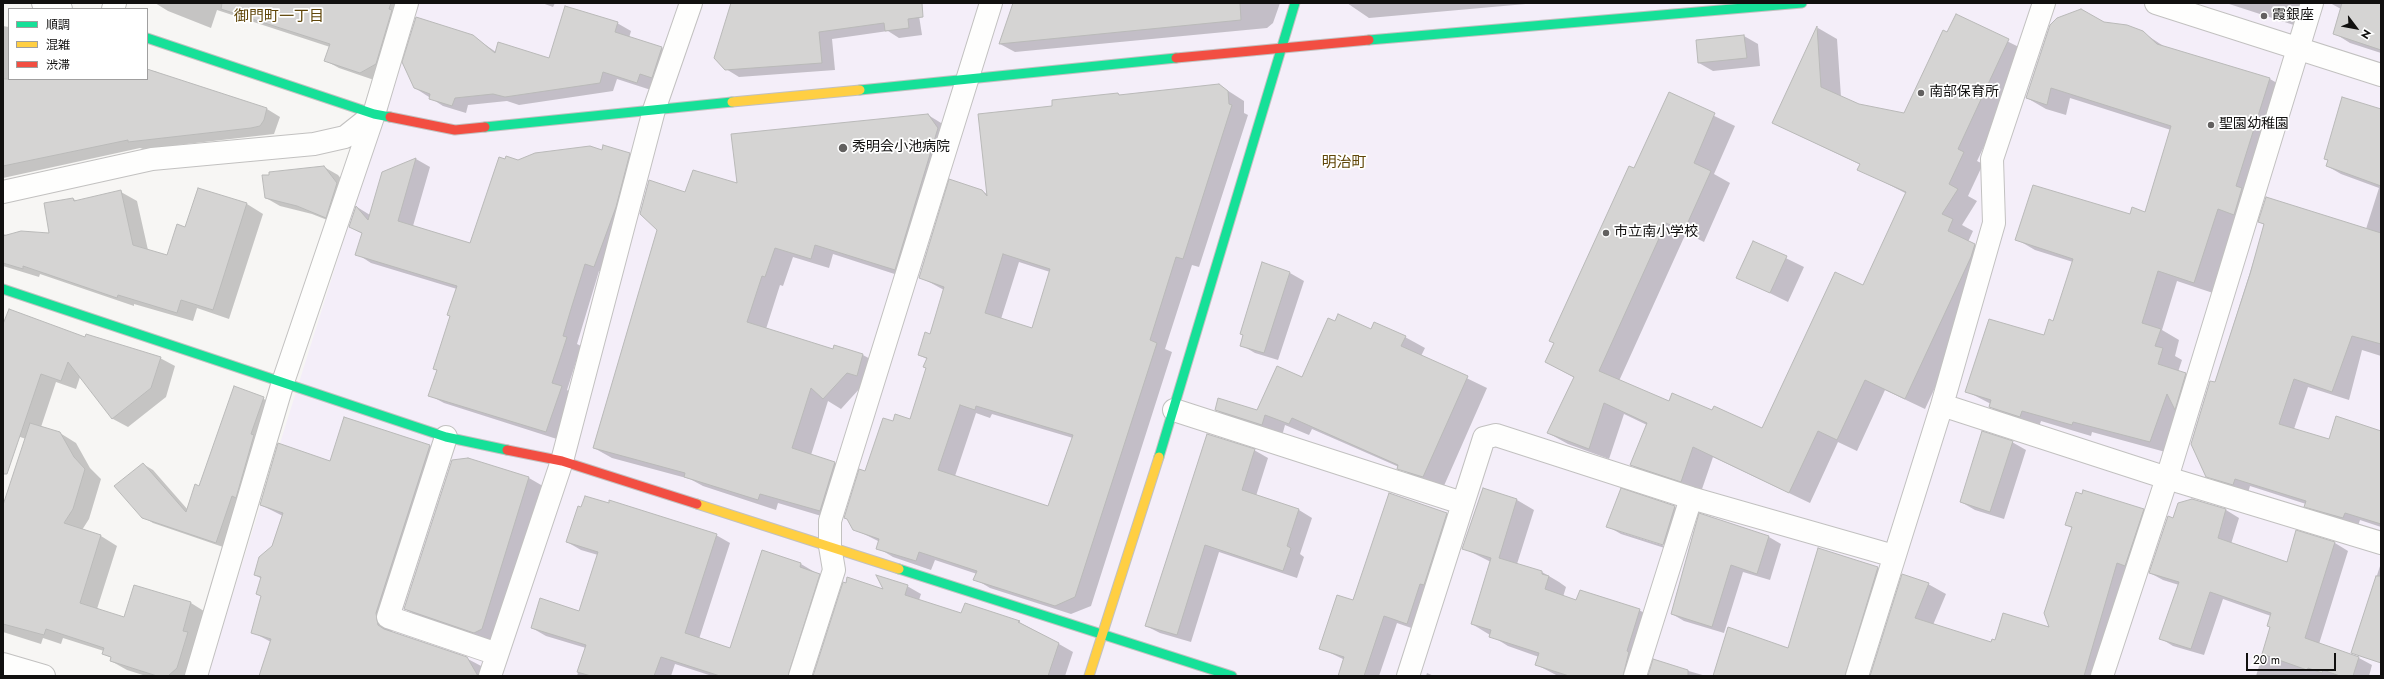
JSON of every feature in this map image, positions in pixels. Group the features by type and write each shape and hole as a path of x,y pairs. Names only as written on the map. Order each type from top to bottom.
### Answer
{"street":[{"path":"43,3 58,8"},
{"path":"196,676 283,382 374,114 407,3"},
{"path":"490,676 562,461 654,110 691,3"},
{"path":"800,676 834,570 830,546 830,521 991,3"},
{"path":"1089,676 1174,410 1280,48 1295,3"},
{"path":"148,38 374,114 455,130 1280,48 1802,3"},
{"path":"1857,676 1942,405 1994,223 1992,159 2044,3"},
{"path":"2156,3 2381,75"},
{"path":"2102,676 2167,478 2312,3"},
{"path":"3,192 152,159 314,144 345,137 374,114"},
{"path":"3,289 446,437 562,461 1232,676"},
{"path":"1942,405 2167,478 2381,543"},
{"path":"1174,410 1462,503"},
{"path":"1408,676 1484,438 1496,436 1691,498 1894,556"},
{"path":"446,437 388,617 497,654"},
{"path":"1635,676 1691,498"},
{"path":"3,664 44,676"}],"shaded area":[{"path":"418,3 2381,3 2381,676 207,676"}],"building":[{"path":"222,3 391,3 389,9 392,10 376,64 360,73 324,61 330,44 221,9"},
{"path":"731,3 922,3 923,17 908,19 909,28 885,31 884,23 819,32 822,63 725,70 714,58"},
{"path":"1013,3 1240,3 1241,20 999,44"},
{"path":"2342,3 2381,3 2381,50 2333,34"},
{"path":"565,6 618,22 615,32 662,47 652,78 640,74 637,83 603,72 600,83 505,97 493,94 455,98 452,106 429,99 430,94 414,88 402,62 416,17 473,35 495,53 498,42 549,58"},
{"path":"2081,9 2104,22 2127,25 2143,31 2157,44 2270,78 2236,186 2242,188 2234,215 2218,209 2194,283 2158,271 2142,323 2161,329 2155,346 2163,348 2158,364 2186,373 2175,410 2167,394 2150,442 2073,422 2072,425 2022,411 2020,417 1989,407 1991,400 1965,392 1989,319 2044,335 2049,319 2053,321 2073,259 2015,240 2033,185 2130,214 2132,207 2145,212 2171,126 2051,88 2047,105 2026,98 2050,25 2057,18"},
{"path":"1956,14 2009,39 1958,149 1964,152 1949,184 1958,189 1942,214 1953,219 1948,231 1975,244 1971,257 1905,399 1865,380 1837,440 1818,431 1789,493 1693,447 1681,482 1630,465 1647,423 1604,403 1589,449 1547,433 1574,377 1545,362 1554,343 1549,341 1629,166 1634,168 1669,92 1715,113 1694,163 1711,171 1684,231 1666,223 1599,371 1669,401 1672,393 1712,410 1714,406 1762,428 1835,272 1863,285 1906,192 1857,170 1860,164 1772,123 1817,26 1821,87 1859,104 1904,113 1943,30 1947,32"},
{"path":"1744,35 1747,58 1698,63 1696,40"},
{"path":"148,69 267,108 264,120 260,126 251,128 128,142 128,140 3,166 3,79 148,80"},
{"path":"1219,84 1228,91 1229,104 1232,105 1183,259 1176,257 1150,340 1157,343 1075,597 1055,606 973,580 977,571 919,552 916,561 876,549 879,539 853,530 847,519 844,518 859,469 865,471 883,418 893,421 895,414 910,419 926,368 923,367 927,358 918,355 925,332 930,334 944,287 919,278 949,179 982,190 987,196 978,114 1052,106 1052,100 1118,93 1119,95","holes":["1003,254 1050,269 1032,328 985,313","960,405 975,410 976,406 1073,435 1048,506 938,470"]},
{"path":"2342,97 2381,109 2381,186 2326,166 2328,160 2324,159"},
{"path":"928,114 938,128 895,270 815,245 811,259 775,248 765,277 762,276 747,322 833,349 834,345 863,354 857,376 847,373 823,399 811,388 792,448 835,462 820,511 760,494 758,500 684,477 685,473 593,448 657,230 640,214 649,180 685,192 693,170 737,183 731,134"},
{"path":"603,145 630,153 616,207 594,267 585,264 571,309 563,336 567,337 552,383 562,386 546,432 428,396 437,370 433,369 450,316 447,315 457,286 355,255 362,233 349,227 356,206 368,220 382,172 416,158 398,221 470,243 499,157 505,159 506,156 518,160 535,153 590,146 602,150"},
{"path":"324,166 337,183 326,218 297,206 265,198 262,175 269,175 269,172"},
{"path":"198,188 247,203 213,310 181,300 177,313 118,295 117,298 23,266 23,269 3,263 3,236 21,231 49,233 44,203 73,198 74,201 121,190 133,245 167,255 177,224 185,227"},
{"path":"2266,197 2381,233 2381,344 2352,336 2332,392 2294,379 2279,424 2329,439 2336,416 2381,431 2381,524 2345,513 2343,518 2304,507 2306,501 2235,479 2233,485 2206,477 2191,444 2210,381 2215,382 2250,274 2264,224 2258,222"},
{"path":"1753,241 1787,256 1770,293 1736,278"},
{"path":"1262,262 1290,272 1264,353 1240,346 1243,335 1240,334"},
{"path":"9,309 85,337 86,334 161,357 151,388 112,419 68,362 61,381 41,374 7,474 3,474 3,324"},
{"path":"1338,314 1371,329 1374,322 1406,336 1401,346 1468,376 1423,477 1397,469 1398,465 1292,418 1289,424 1265,415 1262,425 1215,410 1218,398 1257,410 1277,366 1302,377 1328,318 1335,321"},
{"path":"234,386 264,397 251,434 254,435 236,498 232,496 216,543 142,518 114,486 143,463 186,512 195,484 199,486"},
{"path":"344,417 430,445 376,613 378,625 384,629 467,657 478,676 259,676 271,639 251,633 261,596 256,594 261,577 254,575 259,557 272,546 283,513 260,505 278,443 330,461"},
{"path":"30,423 60,432 74,457 85,469 73,509 64,523 101,535 80,603 124,617 134,585 191,602 183,631 188,632 177,668 168,676 157,676 110,661 111,657 102,654 104,648 46,629 44,635 3,624 3,505"},
{"path":"1982,431 2013,441 1990,512 1960,502"},
{"path":"1207,434 1255,449 1242,490 1299,509 1287,546 1291,548 1283,571 1205,545 1177,635 1145,626"},
{"path":"468,458 529,477 482,629 474,633 404,609 452,460"},
{"path":"1483,488 1517,499 1499,558 1542,571 1542,574 1549,576 1545,589 1576,600 1580,590 1640,609 1627,651 1629,652 1623,676 1569,676 1535,665 1539,653 1489,637 1491,630 1471,624 1491,558 1462,549"},
{"path":"1621,488 1675,506 1663,545 1606,527"},
{"path":"2083,490 2144,509 2125,566 2117,563 2084,676 1870,676 1902,574 1929,583 1915,618 1991,642 1992,639 1995,640 2003,613 2049,627 2044,613 2072,527 2065,525 2076,492 2082,494"},
{"path":"1389,493 1447,513 1424,585 1420,584 1407,624 1384,616 1364,676 1338,676 1344,657 1319,649 1337,595 1353,600"},
{"path":"585,496 609,503 609,500 717,534 685,633 730,648 762,550 801,563 800,567 820,574 788,676 720,676 661,657 654,676 591,676 577,672 586,645 531,628 540,598 579,611 598,552 566,542 578,506 581,507"},
{"path":"2192,499 2226,509 2218,538 2287,562 2296,530 2335,542 2305,638 2359,657 2353,676 2340,676 2323,670 2322,673 2308,668 2307,670 2262,654 2270,627 2267,626 2271,613 2210,592 2191,649 2159,639 2179,582 2149,573 2168,516 2173,518 2178,503"},
{"path":"1699,513 1769,536 1757,574 1731,565 1712,627 1671,614"},
{"path":"1818,548 1878,567 1845,676 1713,676 1728,627 1788,648"},
{"path":"876,575 908,585 905,595 961,613 965,603 1020,621 1018,622 1059,643 1048,676 813,676 843,582 846,583 847,577 883,589"},
{"path":"2376,576 2381,576 2381,663 2351,653"},
{"path":"1653,659 1688,670 1688,676 1648,676"}],"traffic: fast":[{"path":"1159,457 1295,3"},
{"path":"1369,40 1802,3"},
{"path":"148,38 374,114 390,117"},
{"path":"860,90 1176,58"},
{"path":"485,127 732,102"},
{"path":"3,289 446,437 507,450"},
{"path":"899,569 1232,676"}],"traffic: slow":[{"path":"732,102 860,90"},
{"path":"1089,676 1159,457"},
{"path":"697,504 899,569"}],"traffic: jam":[{"path":"1176,58 1369,40"},
{"path":"390,117 455,130 485,127"},
{"path":"507,450 562,461 697,504"}],"place":[{"name":"霞銀座","path":"2264,16"},
{"name":"南部保育所","path":"1921,93"},
{"name":"聖園幼稚園","path":"2211,125"},
{"name":"秀明会小池病院","path":"843,148"},
{"name":"市立南小学校","path":"1606,233"}],"district":[{"name":"御門町一丁目","path":"279,17"},
{"name":"明治町","path":"1344,163"}]}
